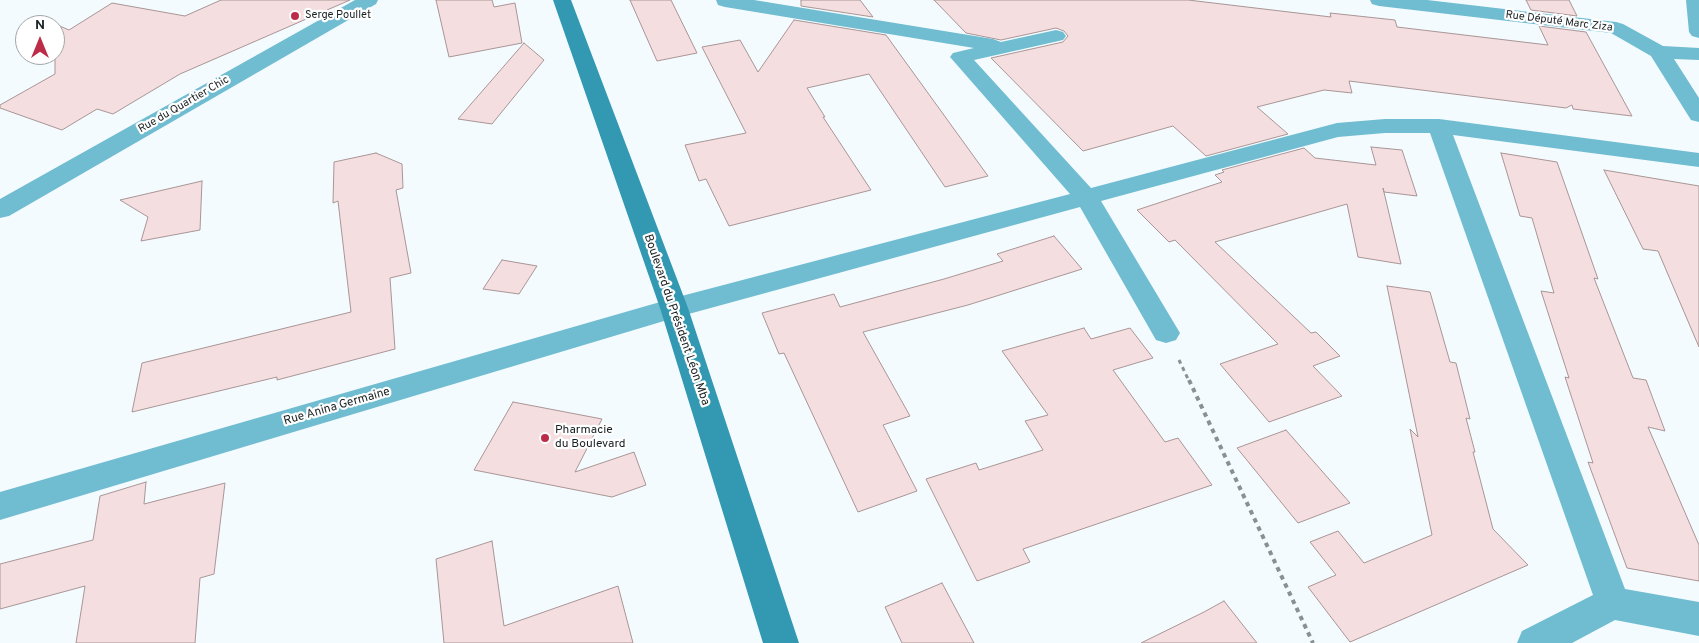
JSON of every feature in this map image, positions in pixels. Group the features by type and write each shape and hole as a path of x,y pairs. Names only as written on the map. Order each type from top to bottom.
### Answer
{"street":[{"name":"Rue du Quartier Chic","path":"0,210 369,0"},
{"name":"Boulevard du Président Léon Mba","path":"562,0 674,308 781,643"},
{"name":"Rue Député Marc Ziza","path":"1379,0 1616,28 1659,52 1699,115"},
{"path":"1695,0 1699,32"},
{"path":"725,2 1009,47"},
{"path":"1056,36 960,57 1087,198 1166,333"},
{"path":"1659,52 1699,54"},
{"name":"Rue Anina Germaine","path":"0,506 674,308 1337,130 1385,126 1439,126 1699,160"},
{"path":"1439,126 1613,603"},
{"path":"1535,643 1613,603 1699,619"}],"path":[{"path":"1166,333 1313,643"}],"building":[{"path":"221,0 350,0 180,74 113,114 97,109 62,130 0,108 0,105 55,74 55,65 65,65 65,28 69,30 112,3 185,16"},
{"path":"436,0 492,0 494,7 515,3 522,43 449,57"},
{"path":"630,0 671,0 697,53 657,61"},
{"path":"801,0 860,0 873,17 801,6"},
{"path":"934,0 1188,0 1331,17 1330,13 1395,20 1397,27 1548,45 1539,26 1586,32 1632,116 1573,109 1572,105 1566,108 1349,81 1352,93 1324,90 1257,107 1288,134 1206,156 1173,126 1083,151 991,58 1063,42 1068,36 1064,31 1056,28 1001,40 966,33"},
{"path":"1526,0 1569,0 1577,16 1531,10"},
{"path":"794,20 886,35 988,176 945,187 869,74 807,88 825,117 823,117 871,190 729,226 706,179 699,181 685,145 746,133 702,47 740,40 758,72"},
{"path":"524,43 544,60 492,124 458,119"},
{"path":"1371,147 1402,150 1417,196 1384,192 1383,188 1401,264 1358,257 1347,204 1215,242 1311,333 1316,332 1340,356 1313,366 1342,396 1269,422 1220,364 1278,344 1175,240 1169,242 1137,210 1222,182 1215,175 1224,172 1222,170 1304,148 1315,158 1376,165"},
{"path":"376,153 402,164 403,188 396,190 411,273 390,278 395,349 277,380 277,377 132,412 142,363 351,312 338,201 333,203 334,162"},
{"path":"1501,153 1557,162 1598,279 1594,278 1633,378 1646,380 1665,431 1648,427 1699,545 1699,581 1627,568 1588,462 1593,463 1565,377 1569,378 1541,291 1554,293 1532,218 1520,216"},
{"path":"1604,170 1699,186 1699,347 1658,251 1643,249"},
{"path":"202,181 200,230 141,241 148,217 120,200"},
{"path":"1054,236 1082,269 968,305 863,332 910,416 883,425 917,491 858,512 784,353 779,354 762,313 834,294 840,307 1003,261 997,254"},
{"path":"502,260 537,266 519,294 483,289"},
{"path":"1387,286 1430,292 1450,362 1456,363 1470,419 1466,418 1475,452 1473,452 1493,529 1528,565 1350,642 1308,587 1336,575 1310,542 1338,531 1364,563 1432,535 1410,429 1418,437"},
{"path":"1084,328 1091,339 1130,328 1153,358 1113,370 1165,442 1178,438 1212,485 1023,549 1030,562 977,581 926,479 976,463 979,470 1043,450 1025,421 1048,415 1002,351"},
{"path":"513,402 602,419 575,472 634,452 646,485 612,497 474,470"},
{"path":"1286,430 1350,503 1298,523 1237,448"},
{"path":"146,482 144,504 225,483 214,574 200,578 195,643 76,643 85,586 0,609 0,564 93,540 100,496"},
{"path":"492,541 504,626 618,586 633,643 444,643 436,559"},
{"path":"942,583 974,643 902,643 885,607"},
{"path":"1224,601 1257,643 1141,643 1204,612"}],"place":[{"name":"Serge Poullet","path":"295,16"},
{"name":"Pharmacie du Boulevard","path":"545,438"}]}
